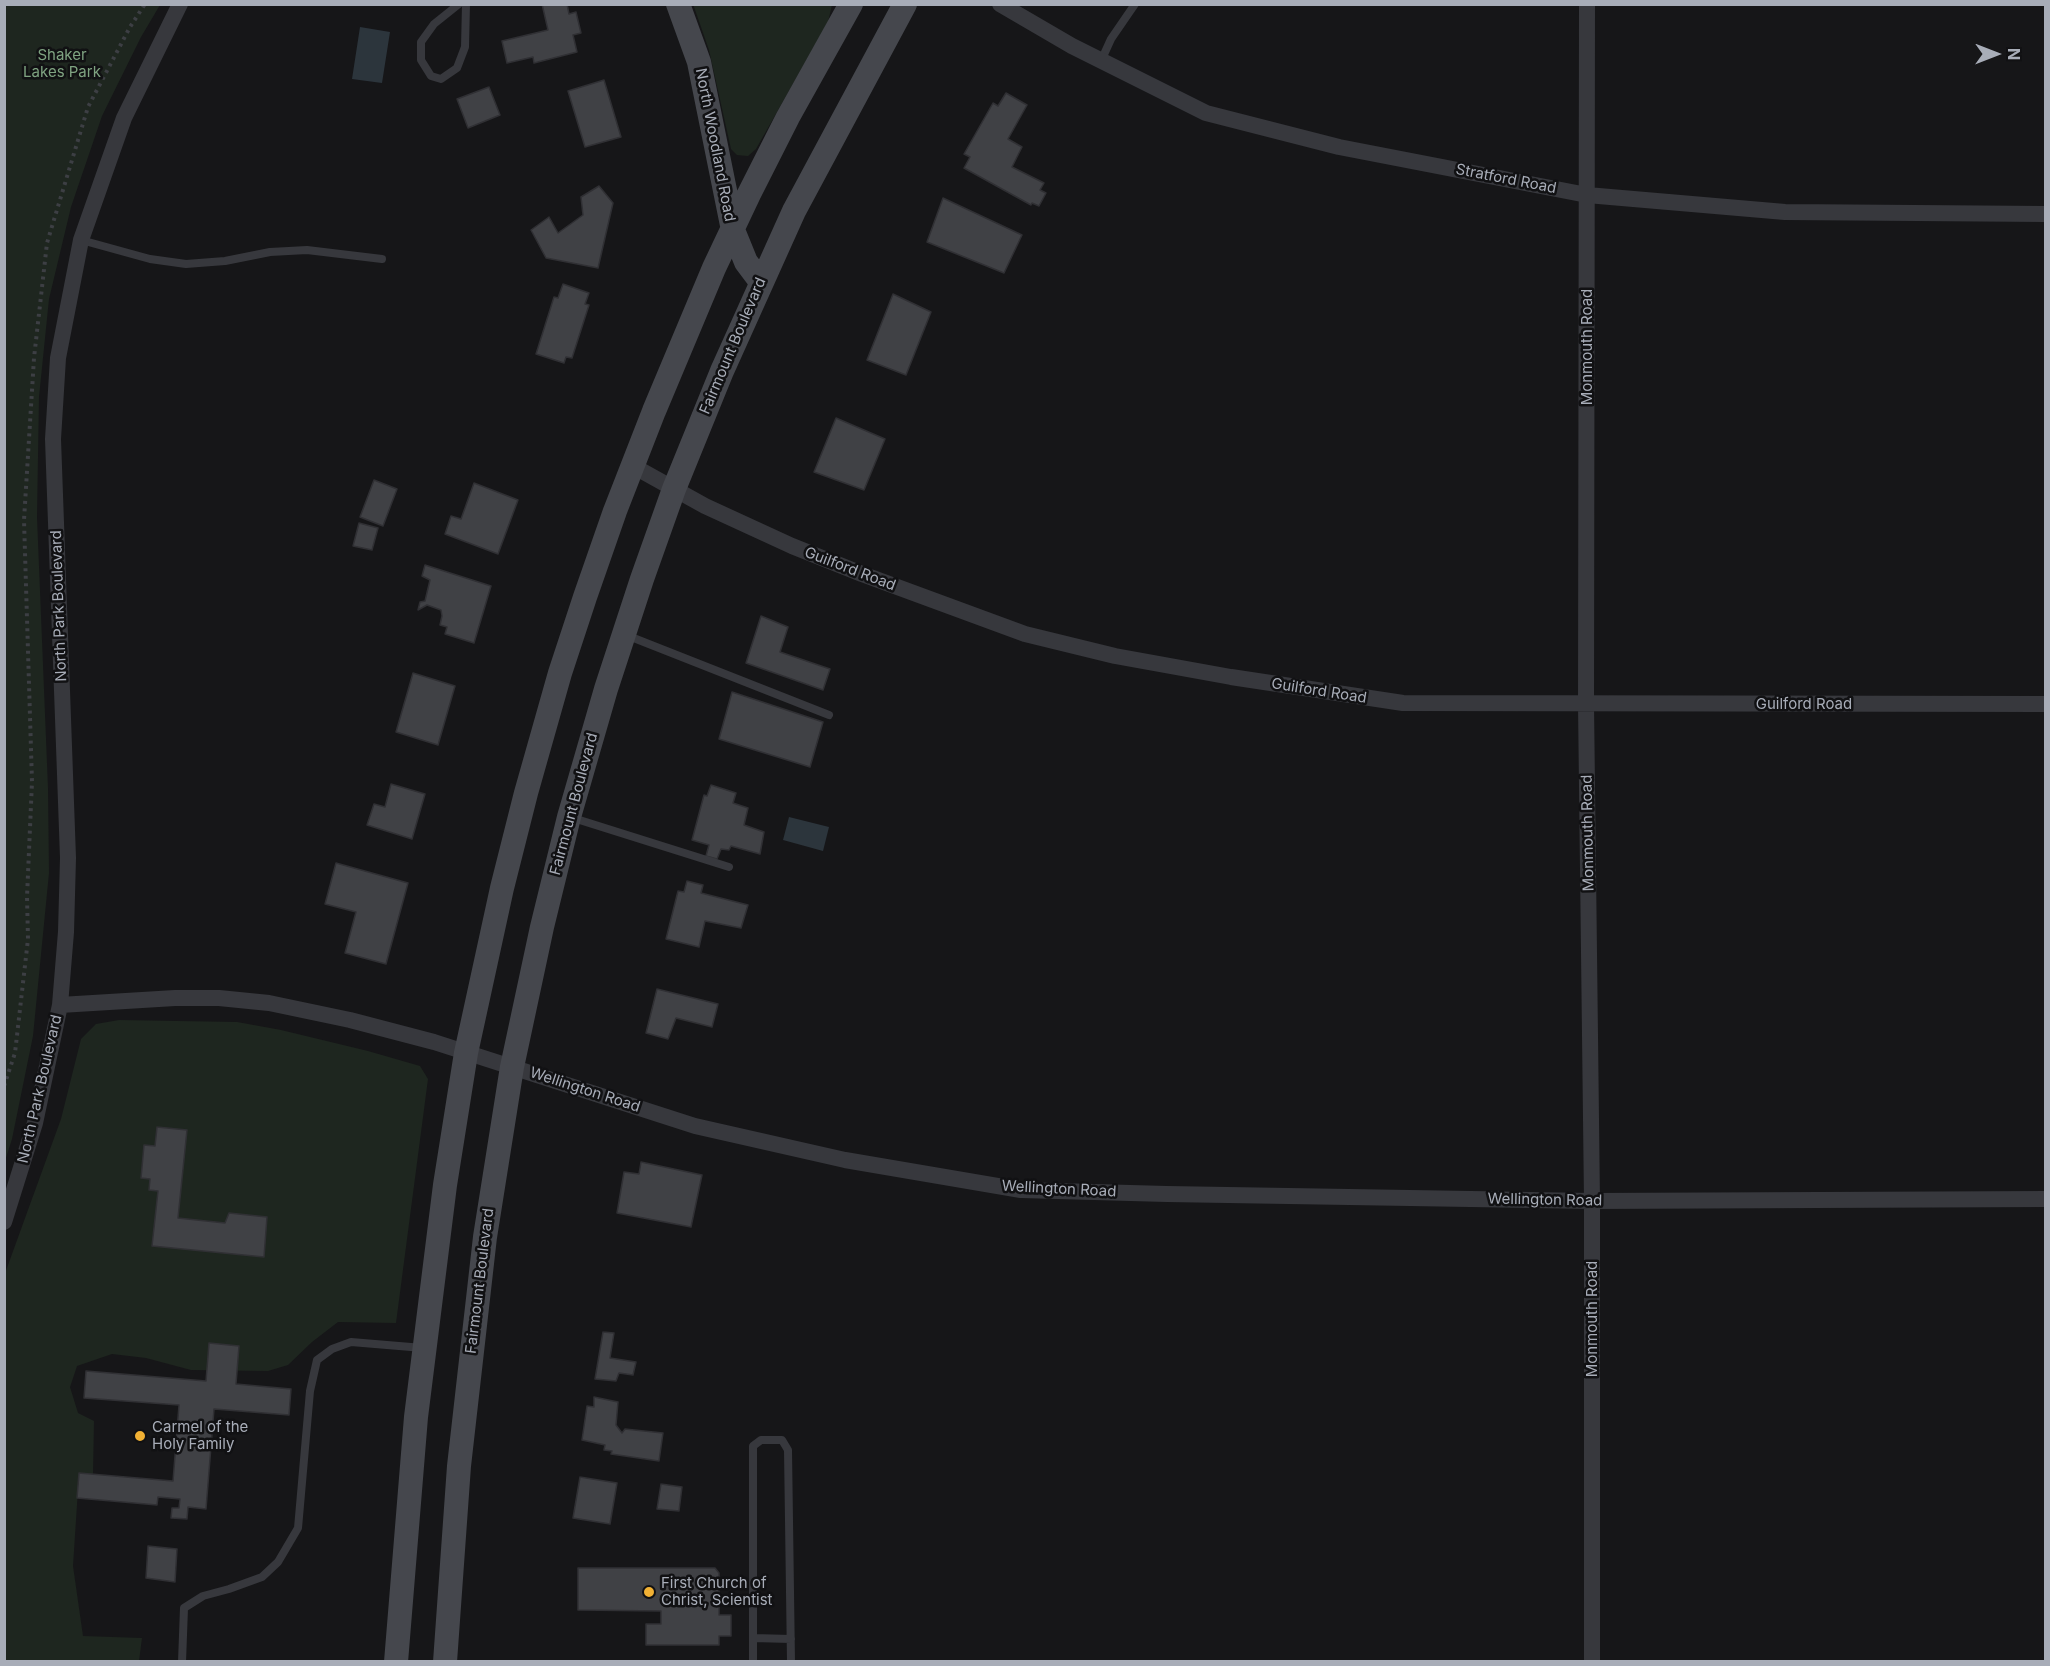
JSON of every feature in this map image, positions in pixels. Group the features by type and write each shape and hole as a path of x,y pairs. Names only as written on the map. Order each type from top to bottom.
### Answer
{"main road":[{"name":"North Woodland Road","path":"678,4 699,62 733,230 741,252 761,282"},
{"path":"396,1662 408,1493 423,1348 445,1185 466,1053 502,888 543,731 585,597 633,466 705,290 788,117 851,4"},
{"name":"Fairmount Boulevard","path":"445,1662 454,1523 485,1237 512,1067 542,927 569,817 623,634 674,489 736,336 811,177 905,4"}],"street":[{"name":"North Park Boulevard","path":"4,1222 36,1123 60,1005 66,932 68,858 53,439 58,358 81,240 124,118 180,4"},
{"name":"Stratford Road","path":"1000,4 1101,61 1206,113 1339,147 1587,195 1785,212 2046,214"},
{"name":"Monmouth Road","path":"1587,4 1586,704 1592,1200 1592,1662"},
{"name":"Guilford Road","path":"633,466 740,523 862,574 1025,634 1115,656 1231,677 1403,703 2046,704"},
{"name":"Wellington Road","path":"60,1005 175,998 219,998 269,1003 350,1020 466,1053 695,1125 845,1160 1021,1190 1592,1200 2046,1199"}],"lane":[{"path":"459,4 434,24 421,42 421,60 431,76 441,79 457,68 465,47 466,4"},
{"path":"1101,61 1111,39 1135,4"},
{"path":"81,240 150,259 186,264 225,261 270,252 306,250 382,259"},
{"path":"623,634 829,715"},
{"path":"569,817 729,867"},
{"path":"182,1662 184,1608 203,1596 261,1577 278,1562 298,1528 310,1391 317,1360 332,1349 351,1342 423,1348"},
{"path":"753,1662 753,1446 761,1440 782,1440 788,1450 791,1662"},
{"path":"753,1638 791,1639"}],"green space":[{"name":"Shaker Lakes Park","path":"5,4 160,5 141,37 102,116 71,207 49,299 39,397 37,517 48,788 49,873 33,1036 12,1139 5,1161"},
{"path":"693,4 832,5 828,22 756,149 748,156 737,155 731,149 709,50"},
{"path":"119,1020 237,1022 281,1030 420,1066 428,1079 396,1323 338,1322 288,1365 268,1371 191,1370 146,1358 112,1354 77,1366 70,1387 78,1413 94,1421 93,1475 79,1474 73,1566 83,1636 142,1638 139,1661 5,1661 4,1276 61,1119 81,1039 96,1024"}],"shaded area":[{"path":"360,27 390,32 382,83 352,79"},
{"path":"789,817 829,827 823,851 783,840"}],"building":[{"path":"542,4 567,4 569,14 576,12 581,33 573,35 577,52 534,63 533,57 507,63 502,41 548,30"},
{"path":"604,80 621,137 585,147 568,91"},
{"path":"489,87 500,115 468,128 457,99"},
{"path":"1006,93 1027,105 1008,139 1022,147 1012,167 1044,183 1040,190 1046,193 1039,206 1032,203 1031,205 964,168 970,157 964,154 993,103 998,106"},
{"path":"599,186 613,203 598,268 546,258 531,230 549,217 558,233 583,215 581,197"},
{"path":"943,198 1022,235 1004,273 927,242"},
{"path":"563,284 589,293 585,304 589,305 572,358 566,357 564,363 536,354 554,297 558,298"},
{"path":"893,294 931,312 906,375 867,360"},
{"path":"836,418 885,439 864,490 814,472"},
{"path":"374,480 397,489 383,526 360,517"},
{"path":"474,483 518,500 498,554 445,534 451,516 461,519"},
{"path":"359,523 378,528 372,550 353,546"},
{"path":"425,565 491,586 474,643 445,634 447,627 440,625 441,610 427,605 418,610 420,602 425,601 430,580 422,576"},
{"path":"761,616 788,627 780,652 830,669 823,690 746,663"},
{"path":"413,673 455,686 438,745 396,732"},
{"path":"732,692 823,722 810,767 719,739"},
{"path":"391,784 425,794 412,839 367,825 374,804 385,807"},
{"path":"711,785 736,793 733,803 748,808 744,825 764,832 760,854 731,846 729,850 721,849 717,859 706,856 709,845 692,840 704,795 707,796"},
{"path":"336,863 408,883 386,964 345,953 356,912 325,904"},
{"path":"687,881 703,885 701,893 748,905 741,928 705,921 699,947 666,939 678,891 684,892"},
{"path":"657,989 718,1004 712,1027 676,1018 668,1039 646,1033"},
{"path":"157,1127 187,1130 178,1218 225,1223 229,1213 267,1217 264,1257 152,1246 158,1191 149,1190 150,1179 141,1178 144,1145 155,1146"},
{"path":"641,1162 702,1175 691,1227 617,1213 624,1172 639,1174"},
{"path":"603,1332 614,1333 610,1358 636,1362 633,1375 619,1373 616,1381 595,1379"},
{"path":"209,1343 239,1346 236,1384 291,1389 289,1415 214,1409 206,1509 188,1507 187,1519 171,1518 172,1508 179,1508 180,1499 158,1497 157,1505 77,1498 79,1473 173,1481 179,1405 84,1398 86,1371 206,1381"},
{"path":"594,1397 618,1402 616,1425 622,1433 625,1429 663,1433 659,1461 611,1454 612,1451 604,1450 605,1445 582,1440 587,1406 594,1407"},
{"path":"580,1477 617,1483 610,1524 573,1518"},
{"path":"661,1484 682,1487 679,1511 657,1509"},
{"path":"148,1546 177,1549 175,1582 146,1578"},
{"name":"First Church of Christ, Scientist","path":"578,1568 715,1568 719,1573 719,1615 731,1615 731,1636 719,1636 719,1645 646,1645 646,1624 661,1624 661,1611 578,1610"}],"place":[{"name":"Carmel of the Holy Family","path":"140,1436"},
{"name":"First Church of Christ, Scientist","path":"649,1592"}]}
